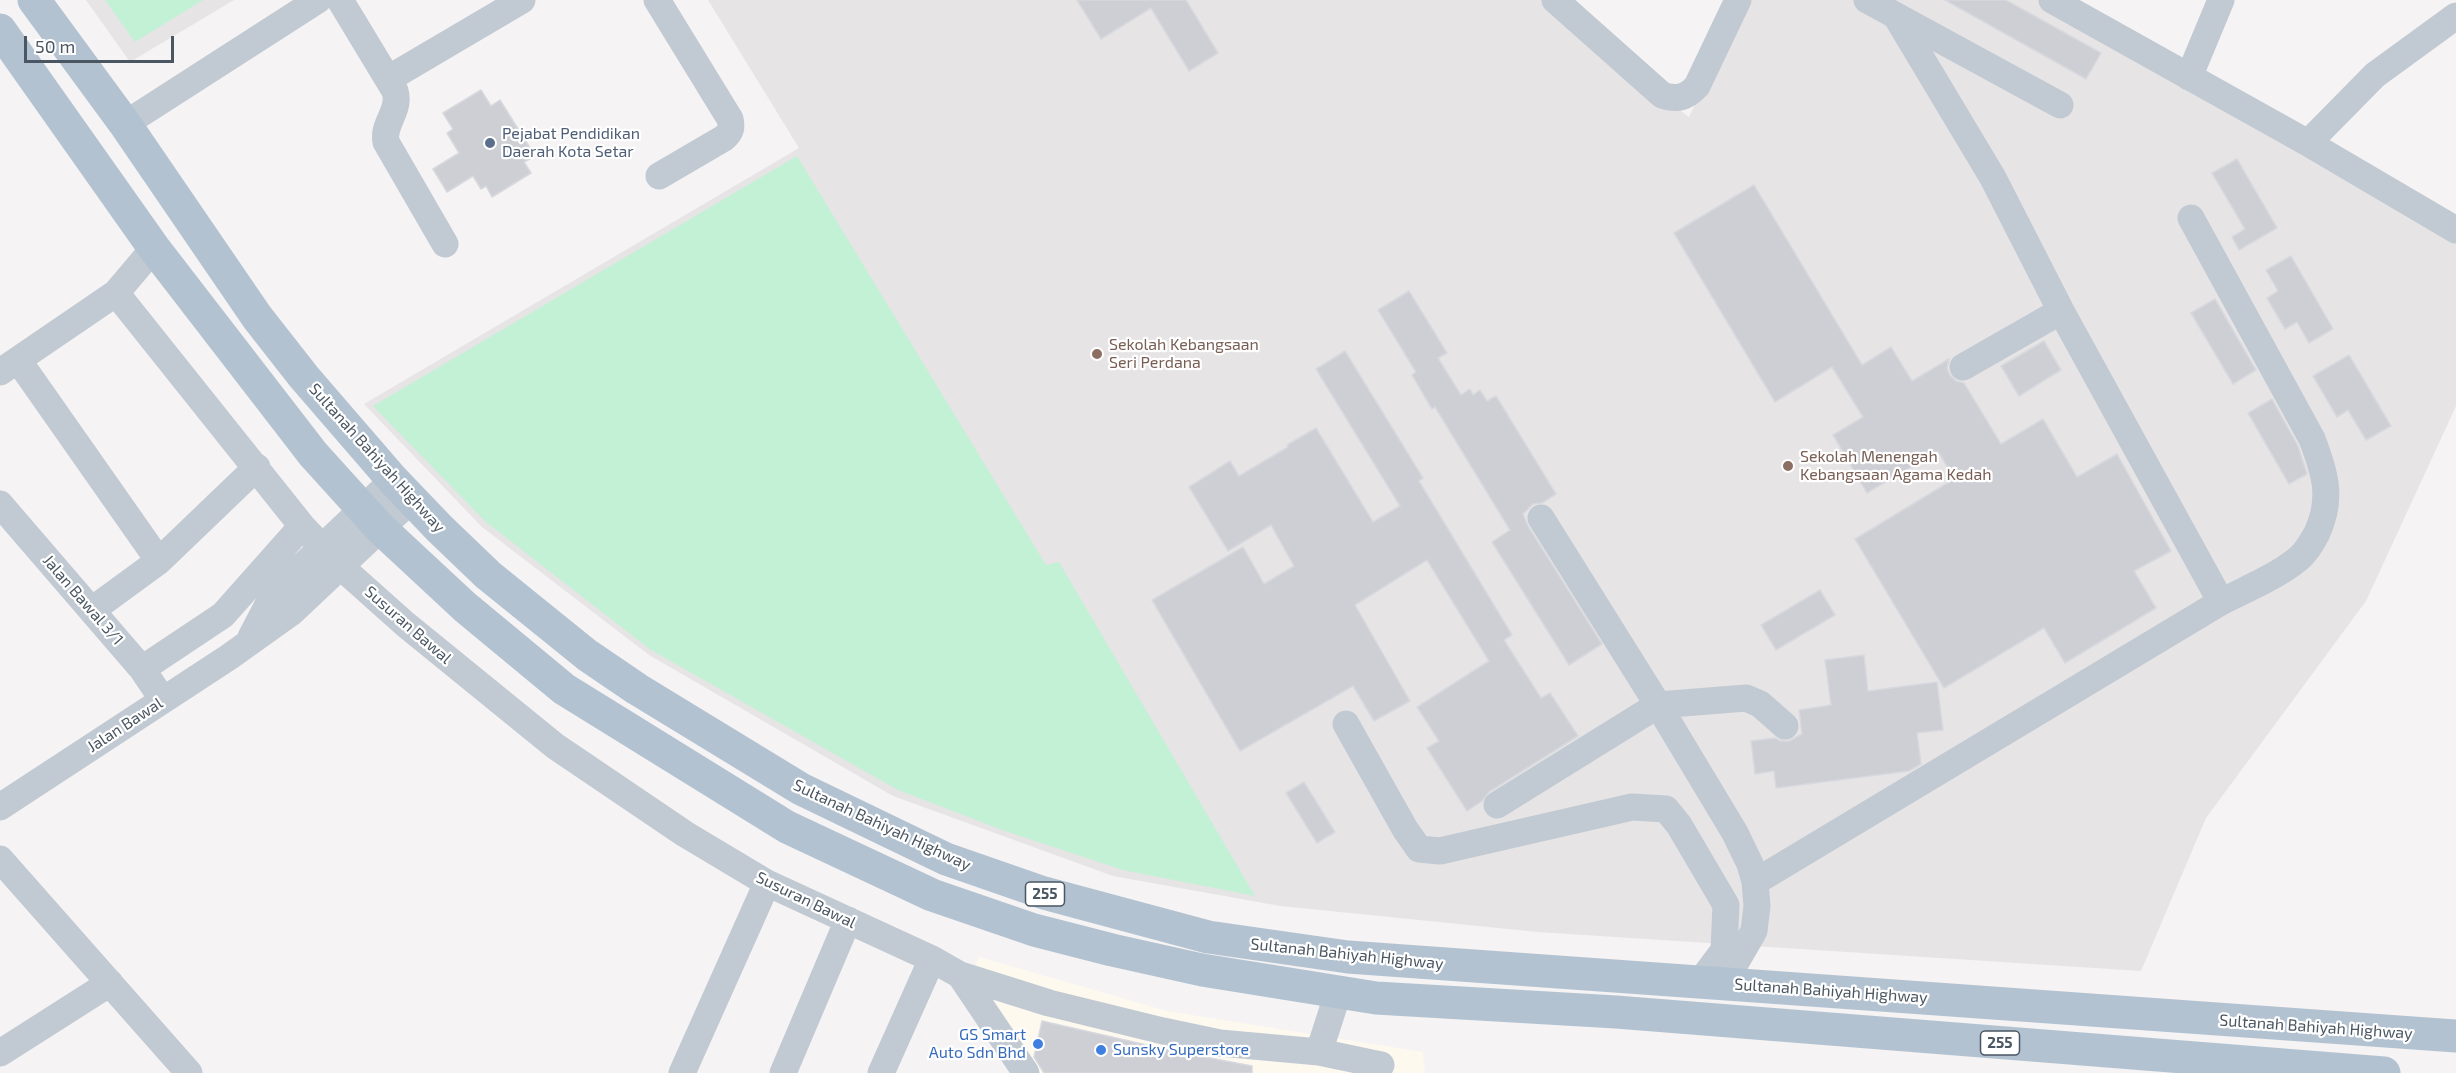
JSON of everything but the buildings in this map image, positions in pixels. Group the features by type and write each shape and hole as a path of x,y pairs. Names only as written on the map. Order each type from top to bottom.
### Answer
{"main road":[{"name":"Sultanah Bahiyah Highway","path":"34,0 125,124 257,317 304,377 402,490 488,575 587,655 638,689 801,789 946,859 1044,893 1209,936 1380,961 1711,982 2456,1036"},
{"name":"Sultanah Bahiyah Highway","path":"0,30 154,248 314,454 371,518 465,607 564,689 788,828 932,896 1034,930 1112,950 1202,969 1376,998 1616,1012 2385,1073"}],"street":[{"path":"125,124 318,0"},
{"path":"340,0 395,92 397,104 385,133 386,142 445,244"},
{"path":"388,79 522,0"},
{"path":"657,0 730,119 731,126 724,138 659,176"},
{"path":"1555,0 1662,95 1675,99 1689,95 1697,86 1738,0"},
{"path":"1867,0 2060,105"},
{"path":"2052,0 2308,143 2456,230"},
{"path":"2189,77 2221,0"},
{"path":"1896,16 1993,178 2061,311 2221,602"},
{"path":"2308,143 2375,75 2456,16"},
{"path":"1755,882 2221,602 2299,559 2312,542 2327,503 2326,484 2312,439 2191,218"},
{"path":"154,248 116,293 9,366 159,561"},
{"name":"Susuran Bawal","path":"116,293 302,526 331,557 405,624 555,746 684,834 767,883 932,959 960,975 1049,1003 1163,1031 1220,1042 1319,1052 1381,1065"},
{"path":"1963,367 2061,311"},
{"path":"92,610 159,561 257,467"},
{"name":"Jalan Bawal","path":"0,807 249,641 273,593 331,557 402,490"},
{"name":"Jalan Bawal 3/1","path":"0,504 142,669 163,700"},
{"path":"1541,518 1658,705 1750,864 1755,882 1757,906 1754,931 1711,982"},
{"path":"142,669 223,615 302,526"},
{"path":"1497,805 1658,705 1746,698 1760,704 1785,726"},
{"path":"1346,724 1419,849 1440,851 1632,807 1666,808 1679,825 1726,905 1724,950 1711,982"},
{"path":"0,859 189,1073"},
{"path":"682,1073 767,883"},
{"path":"783,1073 848,920"},
{"path":"880,1073 932,959"},
{"path":"960,975 1026,1073"},
{"path":"0,1053 110,983"},
{"path":"1319,1052 1338,993"}],"shaded area":[{"path":"86,0 234,0 130,62"},
{"name":"Sekolah Menengah Kebangsaan Agama Kedah","path":"708,0 1545,0 1597,49 1689,117 1745,0 2061,0 2456,222 2456,406 2366,601 2206,818 2141,971 1538,932 1280,906 1113,876 893,796 649,655 482,527 364,404 799,148"},
{"path":"979,957 1167,1011 1423,1052 1425,1073 1029,1073 968,982"}],"green space":[{"path":"105,0 203,0 135,42"},
{"path":"797,156 1046,565 1059,562 1255,896 1123,870 1005,831 898,790 651,650 486,522 373,406"}],"place":[{"name":"Pejabat Pendidikan Daerah Kota Setar","path":"490,143"},
{"name":"Sekolah Kebangsaan Seri Perdana","path":"1097,354"},
{"name":"Sekolah Menengah Kebangsaan Agama Kedah","path":"1788,466"},
{"name":"GS Smart Auto Sdn Bhd","path":"1038,1044"},
{"name":"Sunsky Superstore","path":"1101,1050"}]}
